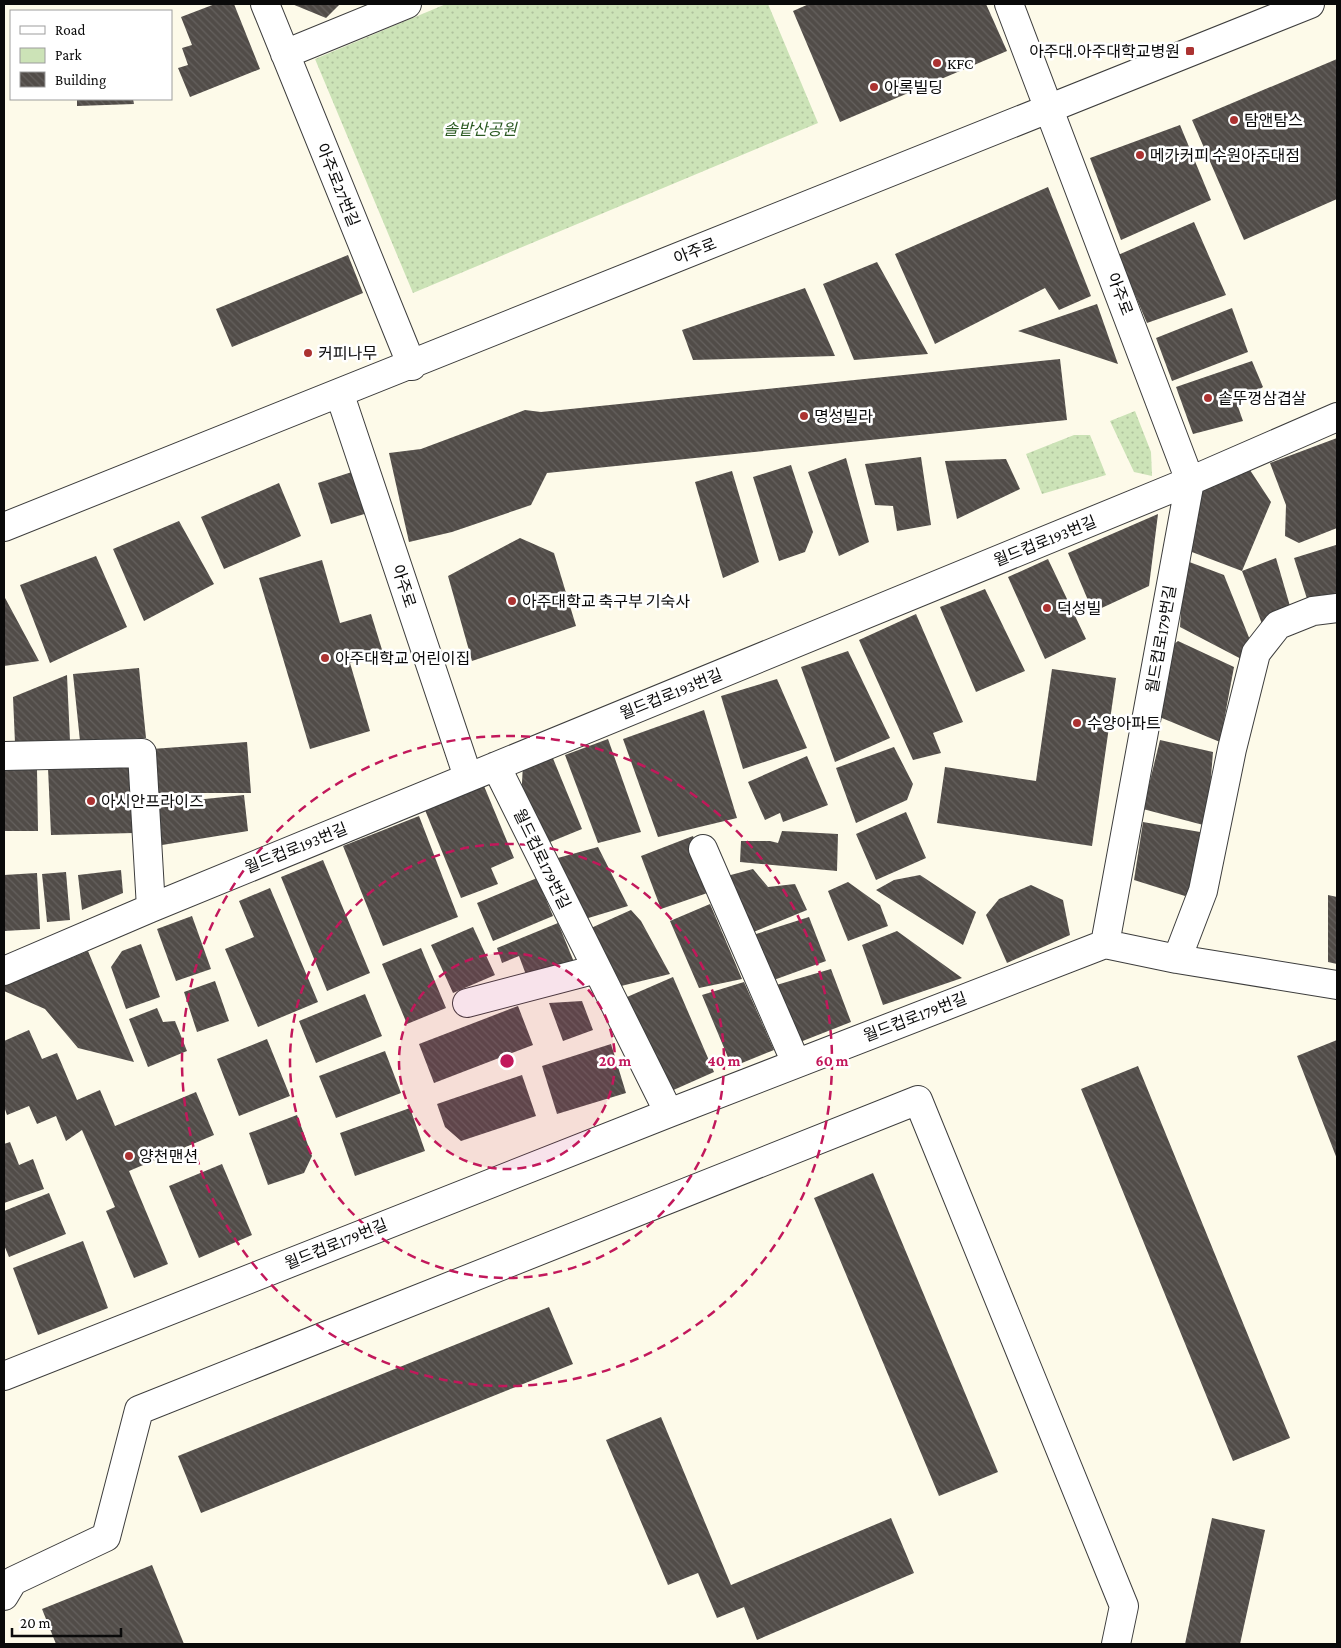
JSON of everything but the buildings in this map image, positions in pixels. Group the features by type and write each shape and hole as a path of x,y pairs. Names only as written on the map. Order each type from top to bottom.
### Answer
{"street":[{"name":"아주로27번길","path":"264,4 412,366"},
{"path":"285,54 407,4"},
{"path":"1009,4 1049,106"},
{"name":"아주로","path":"4,527 340,395 1049,106 1310,4"},
{"name":"아주로","path":"1049,106 1190,481"},
{"name":"아주로","path":"340,395 468,777"},
{"name":"월드컵로193번길","path":"4,971 150,908 1190,481 1337,417"},
{"name":"월드컵로179번길","path":"4,1376 796,1063 1105,944 1190,481"},
{"path":"1177,958 1203,891 1232,749 1256,652 1278,624 1313,611 1337,608"},
{"path":"4,756 142,753 150,908"},
{"name":"월드컵로179번길","path":"496,766 669,1113"},
{"path":"703,848 796,1063"},
{"path":"1105,944 1337,985"},
{"path":"467,1003 597,970"},
{"path":"4,1596 13,1581 106,1537 139,1410 918,1100 1124,1606 1116,1644"}],"green space":[{"name":"솔밭산공원","path":"446,4 768,4 818,123 413,293 315,59"},
{"path":"1135,411 1151,452 1152,476 1134,472 1110,421"},
{"path":"1074,435 1090,435 1106,475 1042,494 1026,454"}],"place":[{"name":"아주대.아주대학교병원","path":"1190,51"},
{"name":"KFC","path":"937,63"},
{"name":"아록빌딩","path":"874,87"},
{"name":"탐앤탐스","path":"1234,120"},
{"name":"메가커피 수원아주대점","path":"1140,155"},
{"name":"커피나무","path":"308,353"},
{"name":"솥뚜껑삼겹살","path":"1208,398"},
{"name":"명성빌라","path":"804,416"},
{"name":"아주대학교 축구부 기숙사","path":"512,601"},
{"name":"덕성빌","path":"1047,608"},
{"name":"아주대학교 어린이집","path":"325,658"},
{"name":"수양아파트","path":"1077,723"},
{"name":"아시안프라이즈","path":"91,801"},
{"name":"양천맨션","path":"129,1156"}]}
